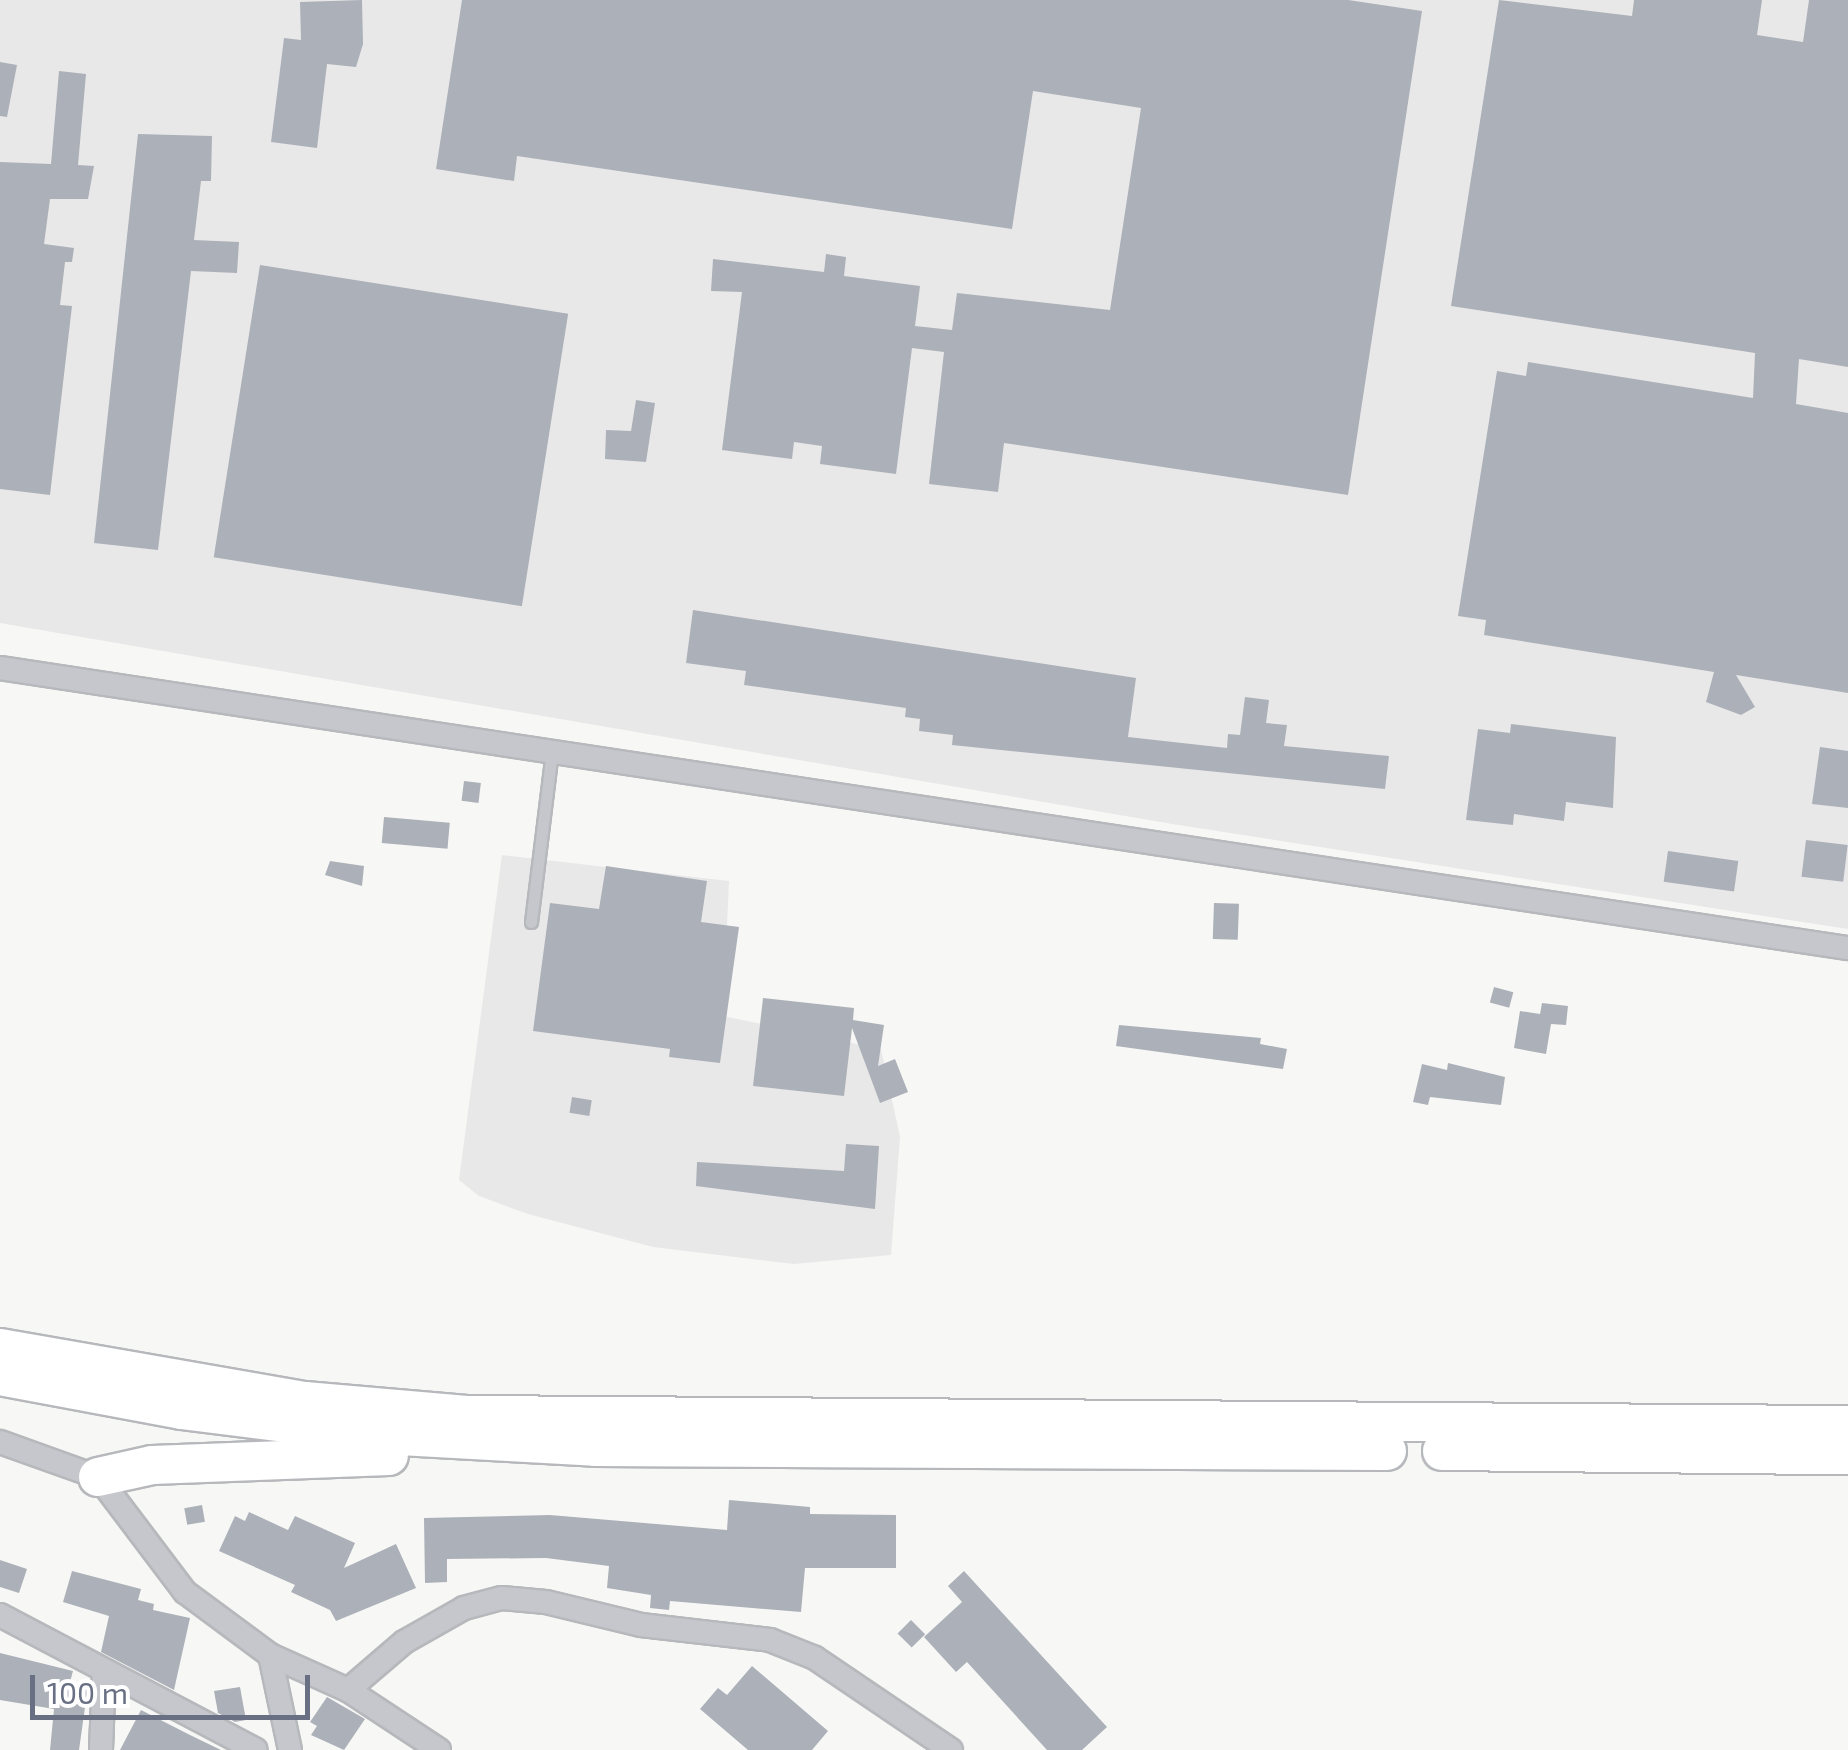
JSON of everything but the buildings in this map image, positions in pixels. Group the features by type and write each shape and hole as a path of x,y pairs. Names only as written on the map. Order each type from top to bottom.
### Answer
{"highway":[{"path":"0,1348 305,1401 469,1415 1848,1424"},
{"path":"0,1376 325,1430 509,1441 1848,1454"},
{"path":"98,1476 152,1465 441,1454 509,1441"}],"street":[{"path":"0,668 1848,948"},
{"path":"0,1442 98,1476 186,1592 270,1656 348,1690 438,1750"},
{"path":"348,1690 404,1642 464,1608 502,1598 546,1602 641,1625 770,1640 863,1687 951,1750"},
{"path":"0,1614 256,1750"},
{"path":"270,1656 290,1750"},
{"path":"100,1750 104,1671"}],"lane":[{"path":"532,922 552,752"}],"shaded area":[{"path":"0,0 1848,0 1848,929 1172,824 0,623"},
{"path":"502,855 729,881 723,1016 881,1049 900,1137 891,1255 794,1264 653,1247 528,1214 479,1196 459,1180"}]}
